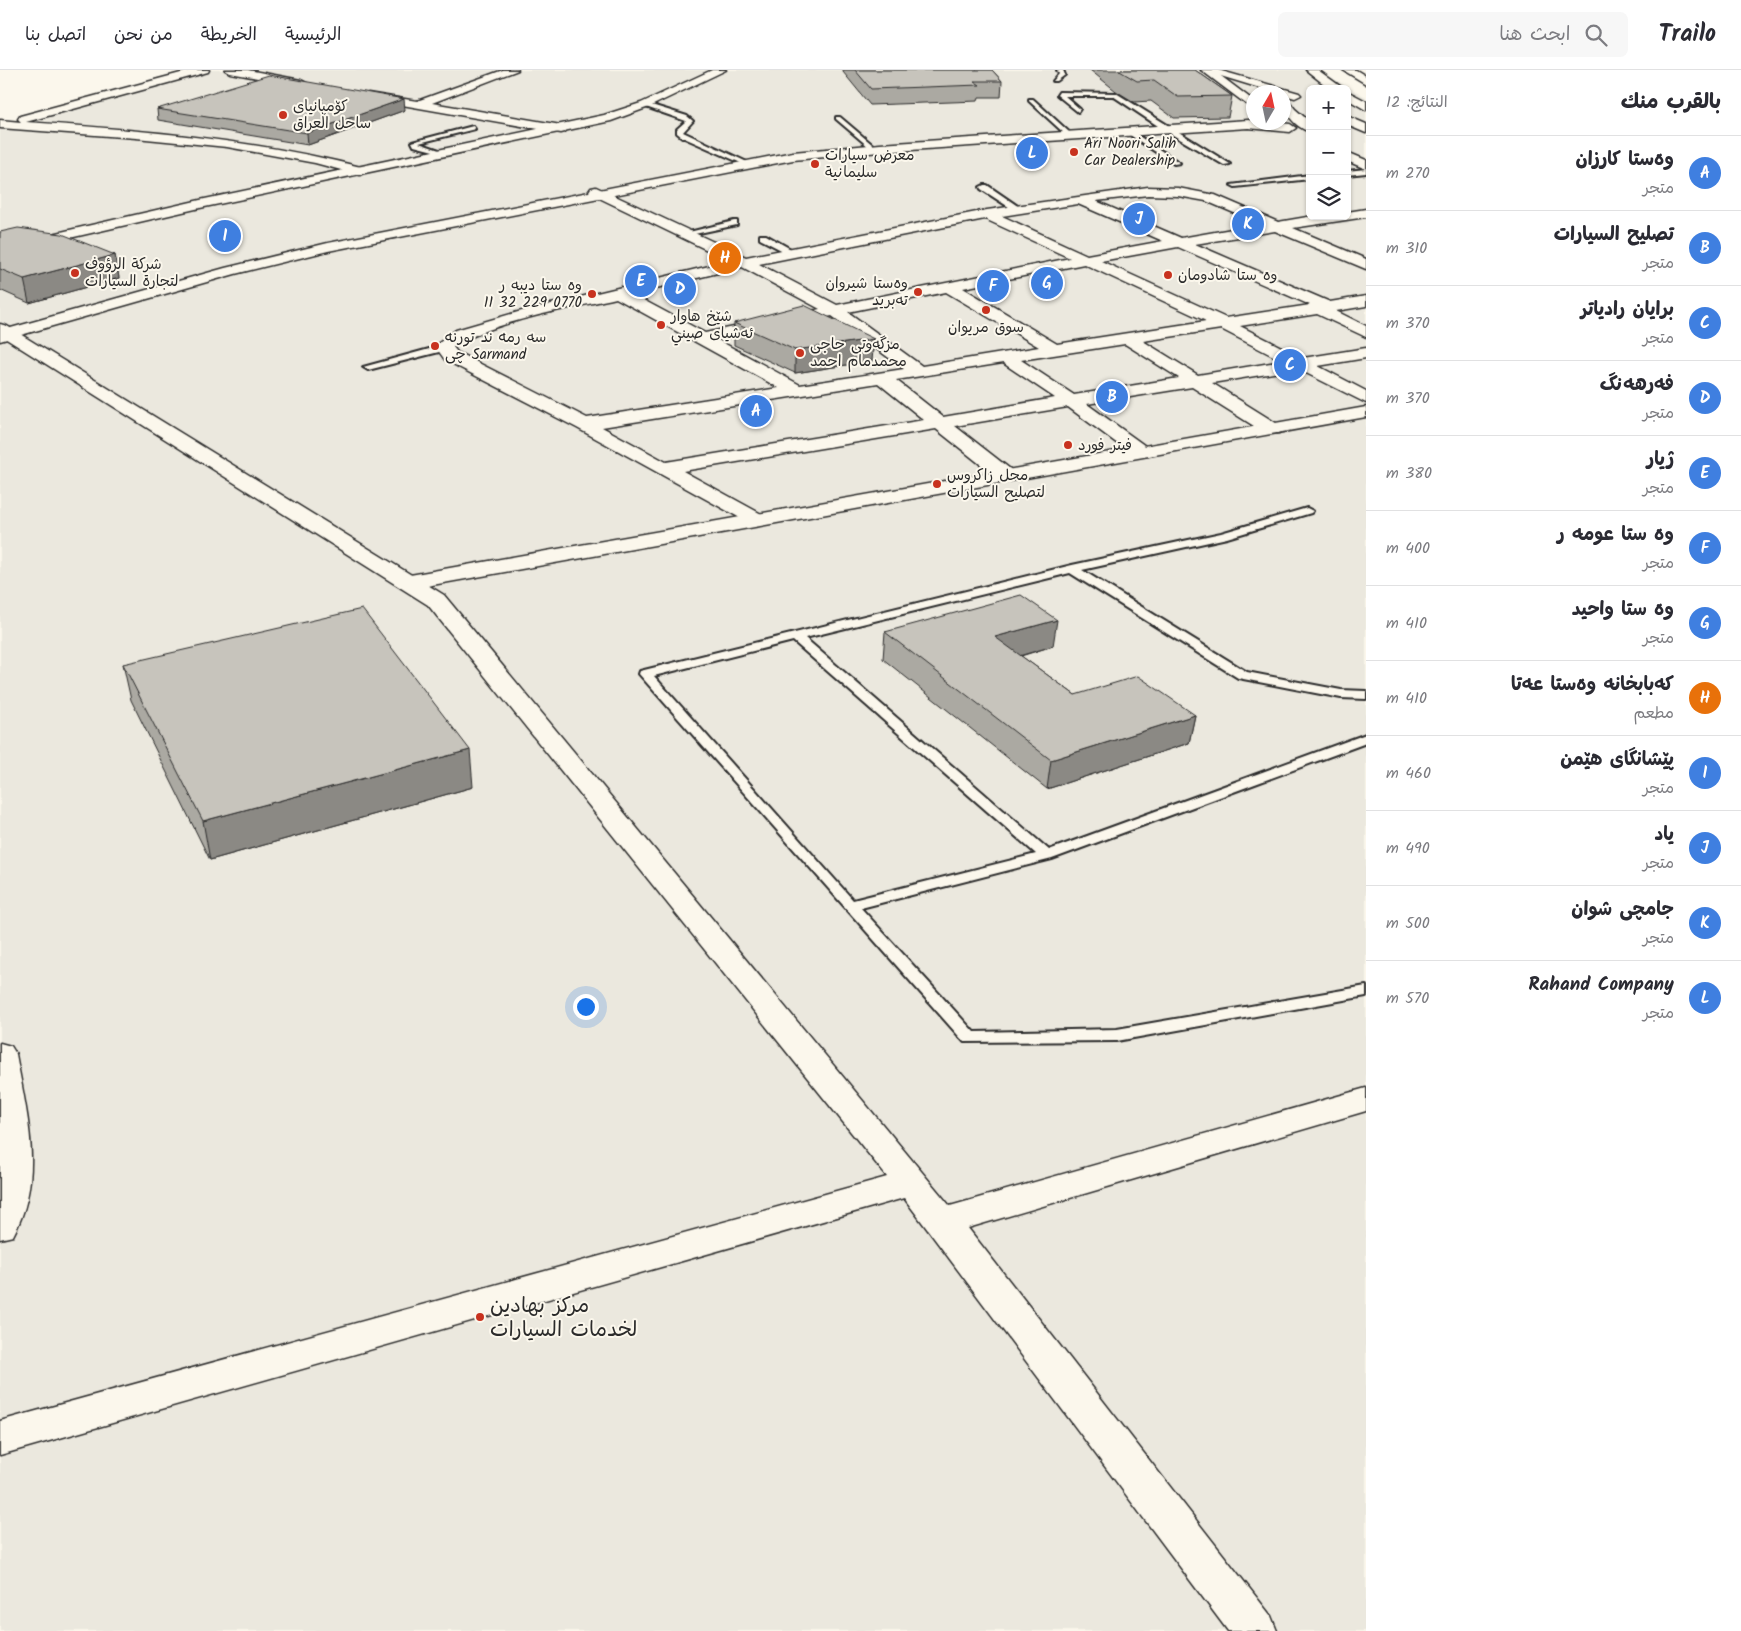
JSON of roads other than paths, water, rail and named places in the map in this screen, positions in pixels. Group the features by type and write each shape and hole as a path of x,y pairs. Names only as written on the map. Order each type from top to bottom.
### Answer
{"main road":[{"path":"2,124 204,70"},
{"path":"230,70 314,86"},
{"path":"418,105 513,70"},
{"path":"0,250 52,237 561,129 645,105 721,70"},
{"path":"1206,70 1299,97 1255,70"},
{"path":"1206,70 1246,100"},
{"path":"1311,70 1332,85"},
{"path":"1348,70 1366,81"},
{"path":"352,93 561,129"},
{"path":"1351,97 1366,106"},
{"path":"1291,108 1306,122"},
{"path":"876,147 1130,132 1246,121"},
{"path":"1351,122 1366,129"},
{"path":"2,124 217,142 297,155 360,171"},
{"path":"2,332 324,245 739,164 876,147 1067,133 1246,124"},
{"path":"1291,128 1306,136"},
{"path":"1351,129 1366,135"},
{"path":"1351,150 1366,156"},
{"path":"1351,158 1366,165"},
{"path":"758,520 584,424 451,356 444,348 447,342 454,337 489,325 744,262 1018,208 1155,191 1186,192 1210,198 1282,226 1366,264"},
{"path":"598,193 744,262 835,310 918,370"},
{"path":"1080,199 1182,242 1323,307 1366,332"},
{"path":"1351,215 1366,213"},
{"path":"987,214 1087,258 1223,323 1366,398"},
{"path":"702,339 1087,258 1318,220"},
{"path":"9,232 52,237"},
{"path":"948,286 1054,349"},
{"path":"618,292 796,390"},
{"path":"584,424 1366,301"},
{"path":"2,332 410,582 436,600 910,1184 943,1222 1255,1631"},
{"path":"1127,338 1272,429"},
{"path":"663,468 1366,353"},
{"path":"1005,357 1071,401 1141,452"},
{"path":"880,376 1007,476"},
{"path":"410,582 1366,412"},
{"path":"0,1054 7,1140 14,1183 0,1226"},
{"path":"943,1222 1366,1099"},
{"path":"0,1438 910,1184"}],"lane":[{"path":"1055,80 1062,75 1060,70"},
{"path":"1078,110 1059,94 1114,94 1165,128 1226,164"},
{"path":"1032,100 1067,133"},
{"path":"645,105 685,117 690,121 689,124 680,128 680,133 739,164"},
{"path":"838,118 876,147"},
{"path":"443,153 416,145 415,142 473,128"},
{"path":"1130,132 1176,163"},
{"path":"1351,173 1366,171"},
{"path":"1236,185 1306,177"},
{"path":"984,187 1018,208"},
{"path":"685,234 734,223"},
{"path":"763,237 792,252"},
{"path":"368,367 444,348"},
{"path":"1307,511 1224,536 1072,569 645,674 850,906 970,1038 1117,1035 1366,991"},
{"path":"1072,569 1243,675 1341,694 1366,695"},
{"path":"796,637 1047,856"},
{"path":"850,906 1047,856 1366,738"}],"place":[{"name":"کۆمپانیای ساحل العراق","path":"283,115"},
{"name":"Ari Noori Salih Car Dealership","path":"1074,152"},
{"name":"Rahand Company","path":"1032,153"},
{"name":"معرض سيارات سليمانية","path":"815,164"},
{"name":"ياد","path":"1139,219"},
{"name":"جامچی شوان","path":"1248,224"},
{"name":"پێشانگای هێمن","path":"225,236"},
{"name":"کەبابخانە وەستا عەتا","path":"725,258"},
{"name":"شركة الرؤوف لتجارة السيارات","path":"75,273"},
{"name":"وه ستا شادومان","path":"1168,275"},
{"name":"ژیار","path":"641,281"},
{"name":"وه ستا واحید","path":"1047,283"},
{"name":"وه ستا عومه ر","path":"993,286"},
{"name":"فەرهەنگ","path":"680,289"},
{"name":"وەستا شیروان تەبرید","path":"918,292"},
{"name":"وه ستا دیبه ر 11 32 229 0770","path":"592,294"},
{"name":"سوق مریوان","path":"986,310"},
{"name":"شێخ هاوار ئەشیای صيني","path":"661,325"},
{"name":"سه رمه ند تورنه چی Sarmand","path":"435,346"},
{"name":"مزگەوتی حاجی محمدمام احمد","path":"800,353"},
{"name":"برایان رادیاتر","path":"1290,365"},
{"name":"تصليح السيارات","path":"1112,397"},
{"name":"وەستا کارزان","path":"756,411"},
{"name":"فيتر فورد","path":"1068,445"},
{"name":"محل زاكروس لتصليح السيارات","path":"937,484"},
{"name":"مركز بهادين لخدمات السيارات","path":"480,1317"}]}
